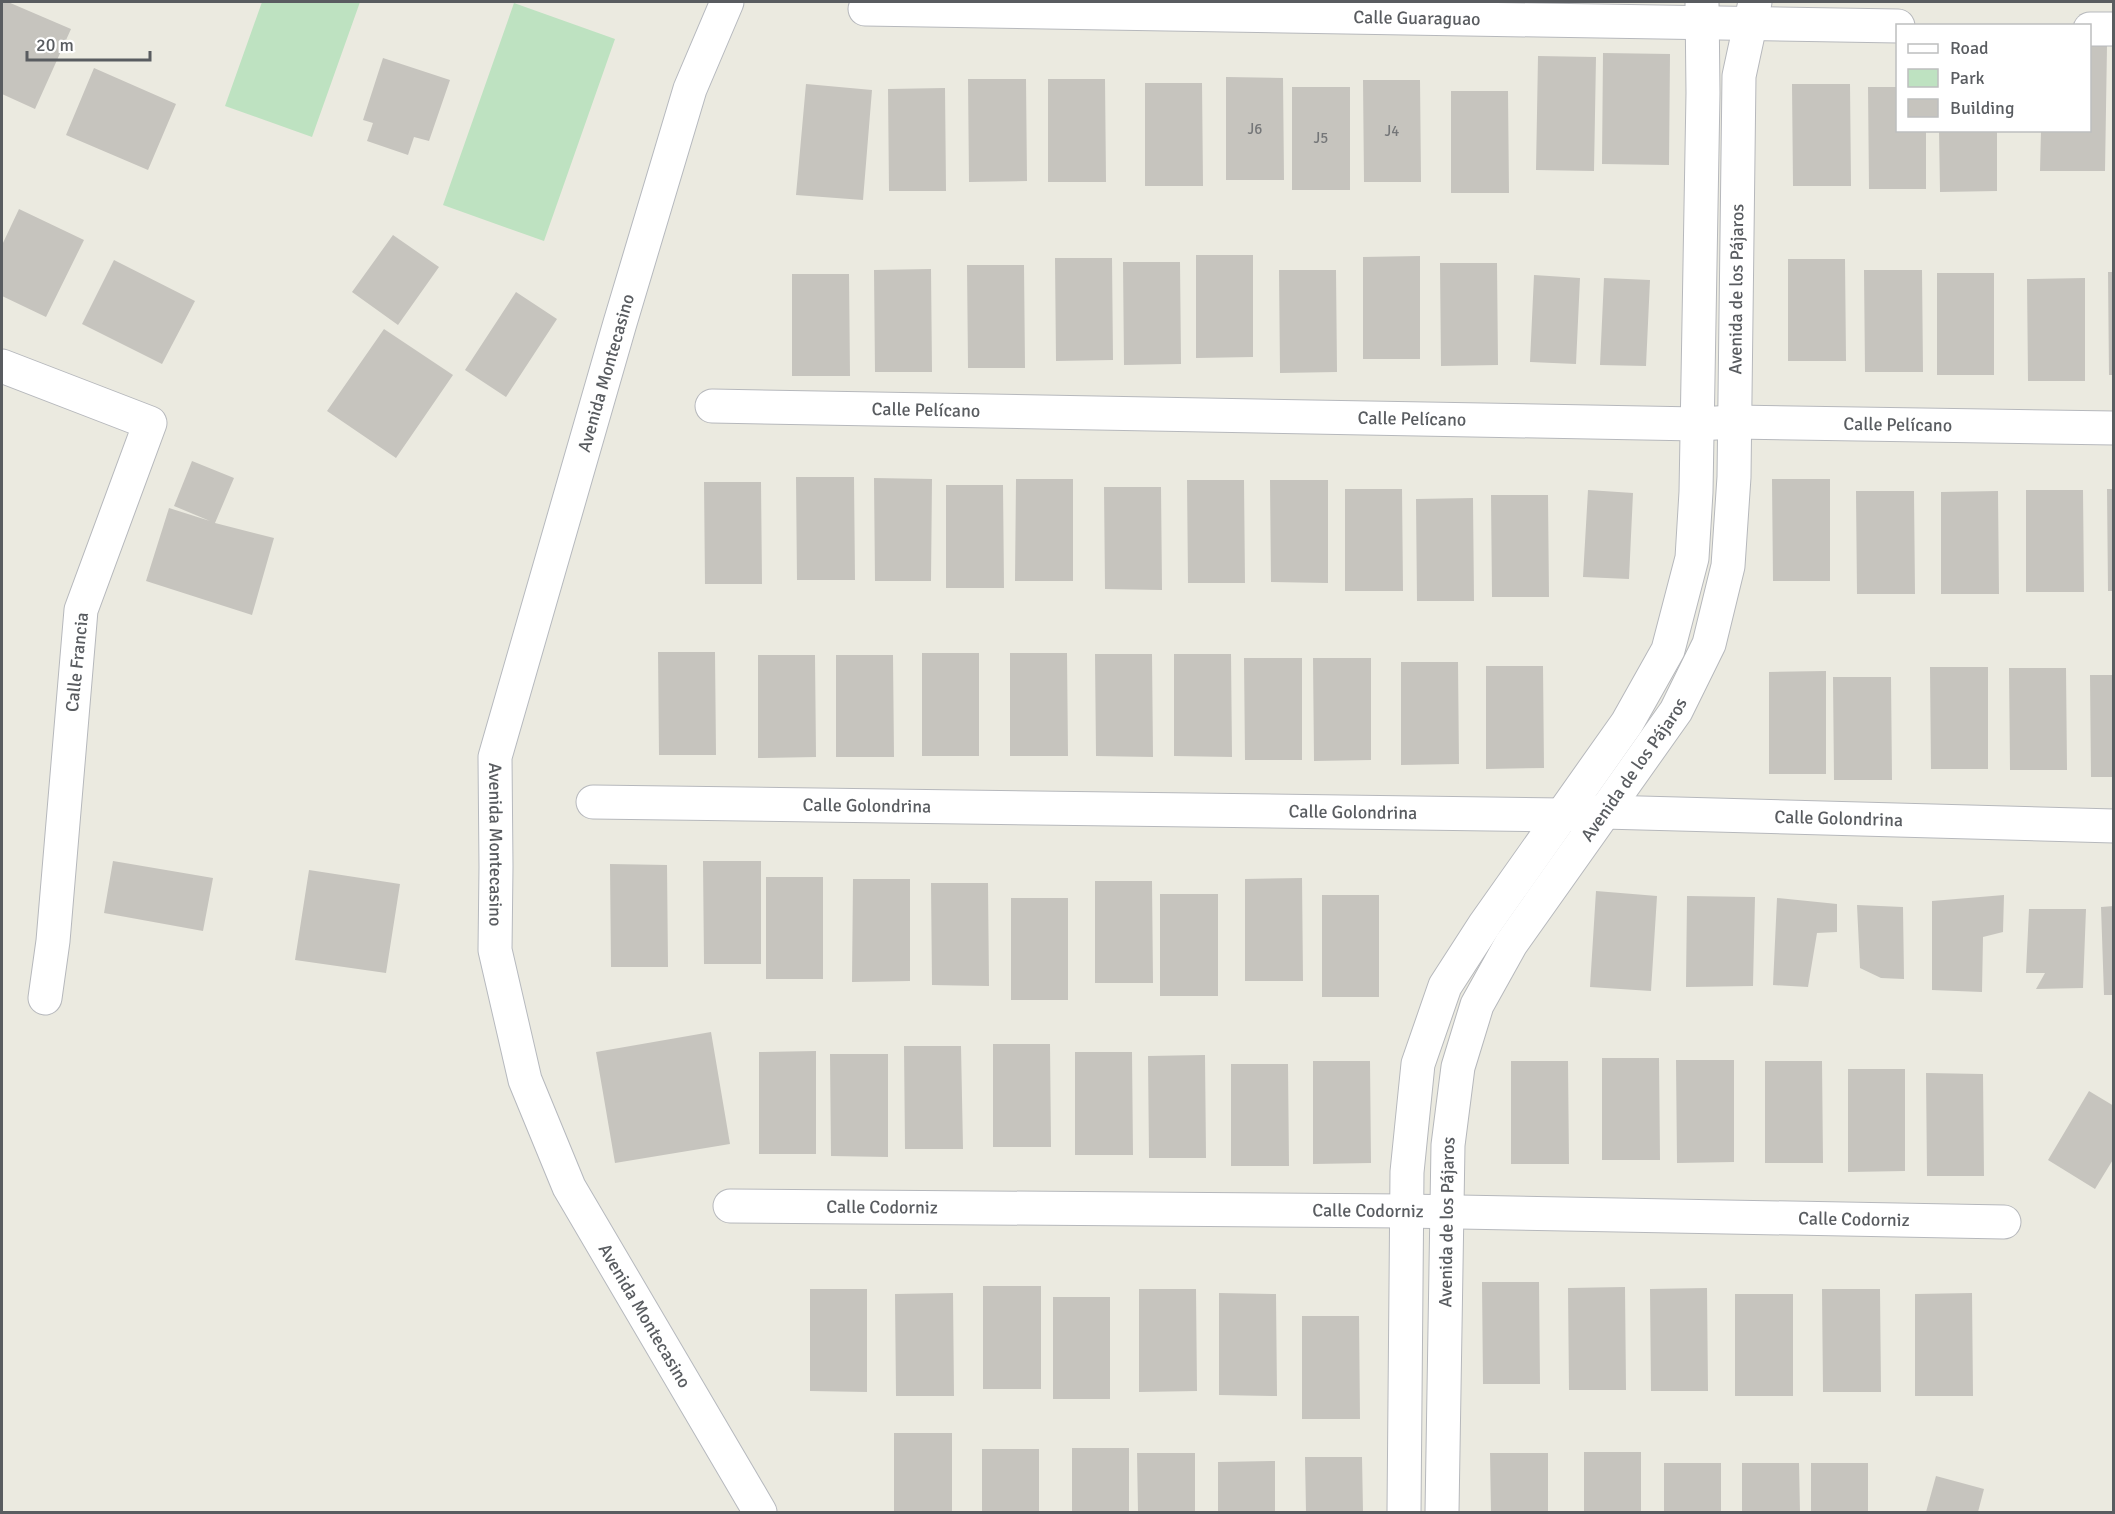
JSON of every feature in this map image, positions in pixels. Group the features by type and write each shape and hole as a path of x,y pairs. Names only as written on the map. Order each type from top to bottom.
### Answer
{"street":[{"name":"Avenida Montecasino","path":"727,2 690,89 495,757 495,950 525,1080 569,1187 760,1512"},
{"name":"Calle Guaraguao","path":"865,9 1753,13 1896,26"},
{"name":"Avenida de los Pájaros","path":"1404,1512 1407,1172 1418,1064 1445,986 1485,924 1627,723 1668,650 1692,558 1697,424 1703,93 1702,13"},
{"name":"Avenida de los Pájaros","path":"1442,1512 1448,1145 1458,1067 1477,1005 1511,944 1676,711 1709,644 1728,566 1735,422 1739,76 1753,13"},
{"path":"2091,29 2114,29"},
{"name":"Calle Francia","path":"2,366 150,423 81,610 53,941 45,998"},
{"name":"Calle Pelícano","path":"712,406 1697,424 1735,422 2114,428"},
{"name":"Calle Golondrina","path":"593,802 1562,814 1604,812 2114,826"},
{"name":"Calle Codorniz","path":"730,1206 1406,1211 2004,1222"}],"green space":[{"path":"262,2 360,2 312,137 225,106"},
{"path":"514,3 615,39 544,241 443,205"}],"building":[{"path":"2,2 8,2 71,29 35,109 2,94"},
{"path":"2091,46 2107,46 2105,171 2040,171 2041,132 2091,132"},
{"path":"1603,53 1670,54 1669,165 1602,164"},
{"path":"1538,56 1596,57 1594,171 1536,170"},
{"path":"383,58 450,80 429,141 414,137 408,155 367,141 373,123 363,120"},
{"path":"94,68 176,104 148,170 66,135"},
{"path":"1226,77 1283,78 1284,180 1226,180"},
{"path":"968,79 1026,79 1027,181 969,182"},
{"path":"1048,79 1105,79 1106,182 1048,182"},
{"path":"1363,80 1420,80 1421,182 1364,182"},
{"path":"1145,83 1202,83 1203,186 1145,186"},
{"path":"806,84 872,90 863,200 796,195"},
{"path":"1792,84 1850,84 1851,186 1793,186"},
{"path":"1292,87 1350,87 1350,190 1292,190"},
{"path":"1868,87 1896,87 1896,132 1926,132 1926,189 1869,189"},
{"path":"945,88 946,191 889,191 888,89"},
{"path":"1451,91 1508,91 1509,193 1451,193"},
{"path":"1939,132 1997,132 1997,191 1940,192"},
{"path":"19,209 84,240 46,317 2,296 2,245"},
{"path":"393,235 439,267 398,325 352,292"},
{"path":"1196,255 1253,255 1253,357 1196,358"},
{"path":"1420,256 1420,359 1363,359 1363,257"},
{"path":"1055,258 1112,258 1113,360 1056,361"},
{"path":"1788,259 1845,259 1846,361 1788,361"},
{"path":"114,260 195,301 162,364 82,324"},
{"path":"1123,262 1180,262 1181,364 1124,365"},
{"path":"1440,263 1497,263 1498,365 1441,366"},
{"path":"967,265 1024,265 1025,368 968,368"},
{"path":"931,269 932,372 875,372 874,270"},
{"path":"1279,270 1336,270 1337,372 1280,373"},
{"path":"1864,270 1922,270 1923,372 1865,372"},
{"path":"2108,272 2114,272 2114,375 2109,375"},
{"path":"1937,273 1994,273 1994,375 1937,375"},
{"path":"792,274 849,274 850,376 792,376"},
{"path":"1534,275 1580,278 1576,364 1530,362"},
{"path":"1604,278 1650,280 1646,366 1600,365"},
{"path":"2085,278 2085,381 2028,381 2027,279"},
{"path":"516,292 557,319 506,397 465,370"},
{"path":"384,329 453,375 396,458 327,411"},
{"path":"192,461 234,478 215,523 274,538 252,615 146,581 169,508 210,521 174,506"},
{"path":"796,477 854,477 855,580 797,580"},
{"path":"874,478 932,479 931,581 875,581"},
{"path":"1016,479 1073,479 1073,581 1015,581"},
{"path":"1772,479 1830,479 1830,581 1773,581"},
{"path":"1187,480 1244,480 1245,583 1188,583"},
{"path":"1270,480 1328,480 1328,583 1271,582"},
{"path":"704,482 761,482 762,584 705,584"},
{"path":"946,485 1003,485 1004,588 946,588"},
{"path":"1104,487 1161,487 1162,590 1105,589"},
{"path":"1345,489 1402,489 1403,591 1345,591"},
{"path":"2107,489 2114,489 2114,591 2108,591"},
{"path":"1588,490 1633,493 1629,579 1583,577"},
{"path":"2026,490 2083,490 2084,592 2026,592"},
{"path":"1856,491 1914,491 1915,594 1857,594"},
{"path":"1998,491 1999,594 1941,594 1941,492"},
{"path":"1491,495 1548,495 1549,597 1492,597"},
{"path":"1473,498 1474,601 1417,601 1416,499"},
{"path":"658,652 715,652 716,755 659,755"},
{"path":"922,653 979,653 979,756 922,756"},
{"path":"1010,653 1067,653 1068,756 1010,756"},
{"path":"1095,654 1152,654 1153,757 1096,756"},
{"path":"1174,654 1231,654 1232,757 1174,756"},
{"path":"758,655 815,655 816,757 758,758"},
{"path":"836,655 893,655 894,757 836,757"},
{"path":"1244,658 1302,658 1302,760 1245,760"},
{"path":"1313,658 1371,658 1371,760 1314,761"},
{"path":"1401,662 1458,662 1459,764 1401,765"},
{"path":"1486,666 1543,666 1544,768 1486,769"},
{"path":"1930,667 1988,667 1988,769 1931,769"},
{"path":"2009,668 2066,668 2067,770 2010,770"},
{"path":"1826,671 1826,774 1769,774 1769,672"},
{"path":"2090,675 2114,675 2114,777 2091,777"},
{"path":"1833,677 1891,677 1892,780 1834,780"},
{"path":"113,861 213,878 203,931 104,913"},
{"path":"703,861 761,861 761,964 704,964"},
{"path":"610,864 667,865 668,967 611,967"},
{"path":"309,870 400,884 386,973 295,960"},
{"path":"766,877 823,877 823,979 766,979"},
{"path":"1302,878 1303,981 1245,981 1245,879"},
{"path":"853,879 910,879 910,981 852,982"},
{"path":"1095,881 1152,881 1153,983 1095,983"},
{"path":"931,883 988,883 989,986 932,985"},
{"path":"1596,891 1657,896 1651,991 1590,987"},
{"path":"1160,894 1218,894 1218,996 1160,996"},
{"path":"1322,895 1379,895 1379,997 1322,997"},
{"path":"2004,895 2003,932 1983,937 1982,992 1932,990 1932,901"},
{"path":"1687,896 1755,897 1753,986 1686,987"},
{"path":"1011,898 1068,898 1068,1000 1011,1000"},
{"path":"1777,898 1837,904 1837,932 1817,933 1808,987 1773,985"},
{"path":"1857,905 1903,907 1904,979 1881,978 1860,968"},
{"path":"2114,906 2114,995 2104,995 2101,907"},
{"path":"2029,909 2086,909 2083,988 2036,989 2045,973 2026,973"},
{"path":"711,1032 730,1144 615,1163 596,1052"},
{"path":"993,1044 1050,1044 1051,1147 993,1147"},
{"path":"904,1046 961,1046 963,1149 905,1149"},
{"path":"816,1051 816,1154 759,1154 759,1052"},
{"path":"1075,1052 1132,1052 1133,1155 1075,1155"},
{"path":"830,1054 888,1054 888,1157 831,1156"},
{"path":"1205,1055 1206,1158 1149,1158 1148,1056"},
{"path":"1602,1058 1659,1058 1660,1160 1602,1160"},
{"path":"1676,1060 1734,1060 1734,1162 1677,1163"},
{"path":"1313,1061 1370,1061 1371,1163 1313,1164"},
{"path":"1511,1061 1568,1061 1569,1164 1511,1164"},
{"path":"1765,1061 1822,1061 1823,1163 1765,1163"},
{"path":"1231,1064 1288,1064 1289,1166 1231,1166"},
{"path":"1848,1069 1905,1069 1905,1171 1848,1172"},
{"path":"1926,1073 1983,1074 1984,1176 1927,1176"},
{"path":"2089,1091 2114,1106 2114,1158 2095,1189 2048,1160"},
{"path":"1482,1282 1539,1282 1540,1384 1483,1384"},
{"path":"983,1286 1041,1286 1041,1389 983,1389"},
{"path":"1625,1287 1626,1390 1569,1390 1568,1288"},
{"path":"1707,1288 1708,1391 1651,1391 1650,1289"},
{"path":"810,1289 867,1289 867,1392 810,1391"},
{"path":"1139,1289 1196,1289 1197,1391 1139,1392"},
{"path":"1822,1289 1880,1289 1881,1392 1823,1392"},
{"path":"953,1293 954,1396 896,1396 895,1294"},
{"path":"1219,1293 1276,1294 1277,1396 1219,1395"},
{"path":"1972,1293 1973,1396 1915,1396 1915,1294"},
{"path":"1735,1294 1793,1294 1793,1396 1735,1396"},
{"path":"1053,1297 1110,1297 1110,1399 1053,1399"},
{"path":"1302,1316 1359,1316 1360,1419 1302,1419"},
{"path":"894,1433 952,1433 952,1512 894,1512"},
{"path":"1072,1448 1129,1448 1129,1512 1072,1512"},
{"path":"982,1449 1039,1449 1039,1512 982,1512"},
{"path":"1584,1452 1641,1452 1641,1512 1584,1512"},
{"path":"1137,1453 1195,1453 1195,1512 1138,1512"},
{"path":"1490,1453 1548,1453 1548,1512 1491,1512"},
{"path":"1305,1457 1362,1457 1363,1512 1306,1512"},
{"path":"1275,1461 1275,1512 1218,1512 1218,1462"},
{"path":"1664,1463 1721,1463 1721,1512 1664,1512"},
{"path":"1742,1463 1799,1463 1800,1512 1742,1512"},
{"path":"1811,1463 1868,1463 1868,1512 1811,1512"},
{"path":"1936,1476 1984,1489 1978,1512 1926,1512"}]}
